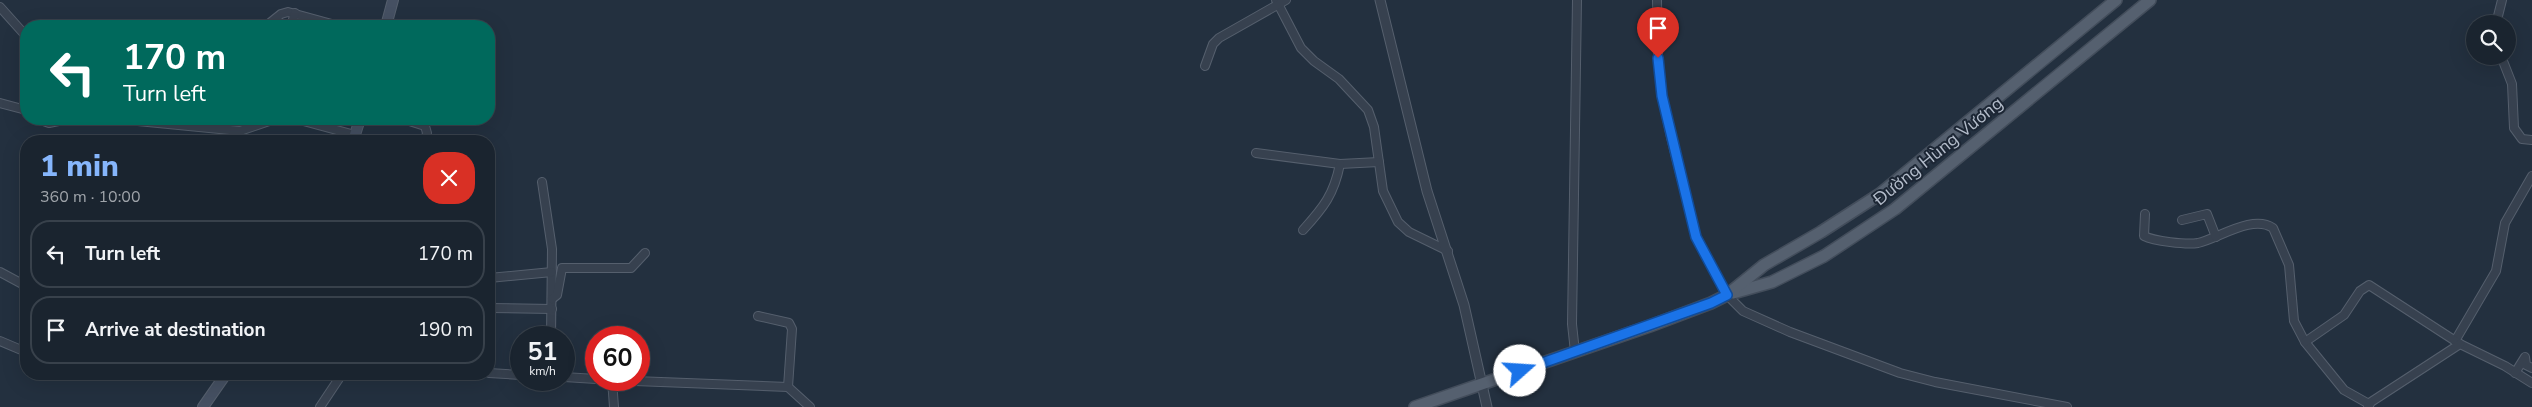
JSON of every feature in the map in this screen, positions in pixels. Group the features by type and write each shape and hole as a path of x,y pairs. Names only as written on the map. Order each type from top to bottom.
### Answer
{"main road":[{"path":"388,20 393,0"},
{"name":"Đường Hùng Vương","path":"1727,295 1764,265 1822,232 1880,194 2116,0"},
{"name":"Đường Hùng Vương","path":"1415,407 1650,326 1727,295 1772,282 1824,256 1895,209 2150,0"},
{"path":"203,407 222,380"}],"street":[{"path":"1204,66 1213,44 1219,38 1277,2 1286,0"},
{"path":"1380,0 1427,191 1460,290 1487,407"},
{"path":"1575,352 1572,324 1577,0"},
{"path":"1657,0 1658,58 1662,96 1696,237 1727,295 1743,311 1790,332 1900,373 1935,382 2066,407"},
{"path":"2498,15 2502,0"},
{"path":"1277,2 1301,48 1314,61 1339,79 1368,110 1374,127 1383,191 1398,222 1409,232 1448,251"},
{"path":"0,7 20,29"},
{"path":"274,20 281,14 295,14 317,20"},
{"path":"293,20 295,14"},
{"path":"2505,65 2512,84 2514,128 2522,139 2532,140"},
{"path":"0,103 20,108"},
{"path":"179,125 240,131 258,125"},
{"path":"314,125 345,135"},
{"path":"422,125 425,126 426,135"},
{"path":"1256,154 1340,164 1379,162"},
{"path":"1303,230 1330,197 1336,184 1340,164"},
{"path":"2145,214 2143,234 2146,238 2189,244 2216,237 2245,225 2267,224 2273,228 2288,265 2293,318 2305,342 2344,390 2368,406 2458,343 2496,271 2505,223 2532,176"},
{"path":"542,182 552,249 551,326"},
{"path":"2182,220 2207,214 2216,237"},
{"path":"552,299 557,294 562,268 631,268 645,253"},
{"path":"0,272 20,283"},
{"path":"495,277 552,272"},
{"path":"2305,342 2344,315 2360,291 2369,285 2458,343 2516,371 2532,383"},
{"path":"495,308 552,309"},
{"path":"758,316 783,320 789,323 792,329 788,386"},
{"path":"0,341 20,349"},
{"path":"2516,371 2524,358 2526,358 2526,365 2532,368"},
{"path":"495,373 510,374"},
{"path":"320,407 338,380"},
{"path":"650,381 788,386 810,407"},
{"path":"612,391 614,407"}],"route":[{"path":"1520,371 1633,332 1711,303 1727,295 1696,237 1662,96 1658,58"}]}
